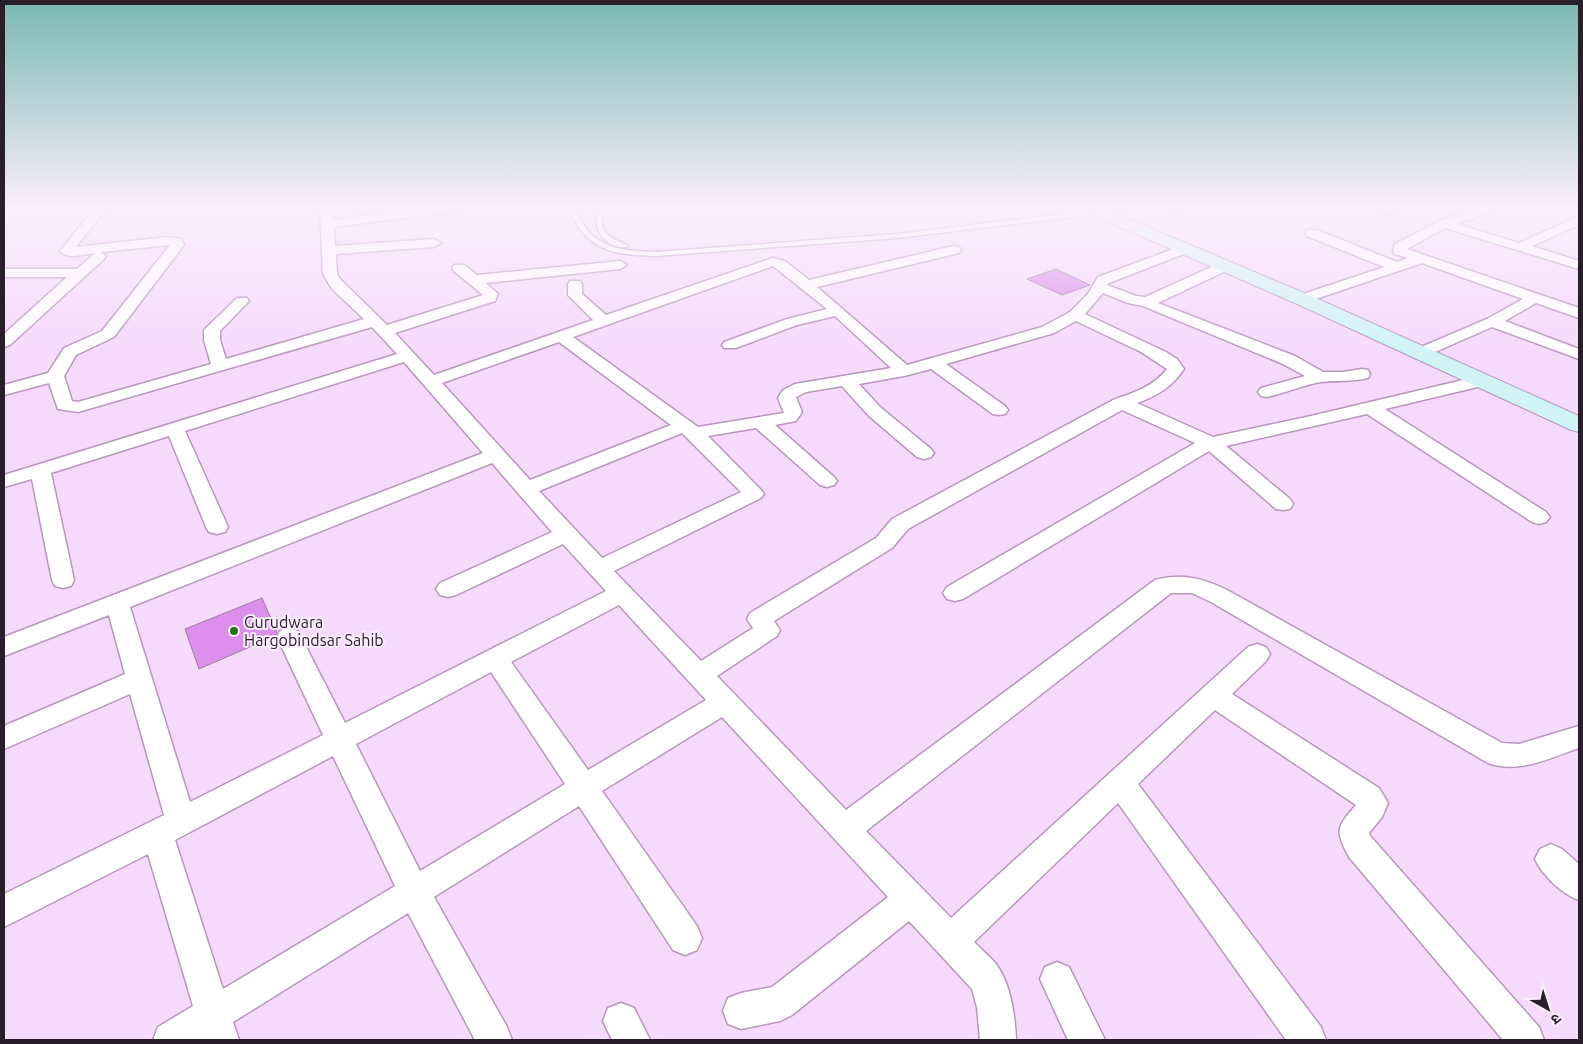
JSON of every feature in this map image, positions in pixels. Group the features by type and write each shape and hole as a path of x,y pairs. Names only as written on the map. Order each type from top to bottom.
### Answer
{"street":[{"path":"4,342 99,256"},
{"path":"169,256 108,334 98,341 75,348 67,354 55,376 64,405 78,407 220,366 490,298 491,294 459,268"},
{"path":"329,256 331,278 432,381 495,455 528,488 566,534 984,977 992,992 996,1010 998,1040"},
{"path":"807,285 930,256"},
{"path":"528,488 689,429 785,418 793,414 787,398 788,394 794,391 904,371 1048,330 1074,315 1094,296 1103,280 1164,256"},
{"path":"1202,256 1579,424"},
{"path":"1369,256 1397,267"},
{"path":"1412,256 1579,312"},
{"path":"1550,256 1579,265"},
{"path":"1302,299 1420,259"},
{"path":"432,381 769,262 780,264 807,285 904,371"},
{"path":"474,280 620,265"},
{"path":"1147,302 1225,266"},
{"path":"4,273 79,273"},
{"path":"575,284 576,294 604,321"},
{"path":"1099,287 1118,292 1133,300 1147,302 1152,306 1289,360 1320,377"},
{"path":"1420,354 1492,322 1535,298"},
{"path":"220,366 212,340 212,330 242,301"},
{"path":"730,345 792,322 838,311"},
{"path":"699,675 768,630 759,619 884,543 900,524 1121,403 1149,392 1171,378 1176,369 1174,363 1158,353 1074,315"},
{"path":"1492,322 1579,354"},
{"path":"562,336 689,429 754,494 599,569"},
{"path":"4,481 407,356"},
{"path":"934,363 999,410"},
{"path":"1267,392 1320,377 1343,377 1362,374"},
{"path":"4,390 55,376"},
{"path":"847,381 874,411 924,453"},
{"path":"955,593 1191,452 1211,443 1370,408 1480,381"},
{"path":"1121,403 1211,443 1284,504"},
{"path":"1370,408 1539,517"},
{"path":"760,422 827,481"},
{"path":"175,428 217,527"},
{"path":"4,647 495,455"},
{"path":"40,470 63,580"},
{"path":"448,589 566,534"},
{"path":"844,830 1163,586 1179,582 1199,585 1498,755 1518,756 1579,737"},
{"path":"4,911 621,593"},
{"path":"117,603 139,679 169,827 217,1027"},
{"path":"289,637 414,892 494,1040"},
{"path":"950,941 1257,654"},
{"path":"495,658 684,938"},
{"path":"4,738 139,679"},
{"path":"1213,695 1370,797 1373,803 1372,808 1354,829 1354,836 1360,847 1526,1040"},
{"path":"171,1040 217,1027 414,892 724,702"},
{"path":"1120,783 1308,1040"},
{"path":"1551,859 1579,885"},
{"path":"741,1011 780,1003 910,900"},
{"path":"1057,979 1087,1040"}],"building":[{"path":"1056,269 1090,285 1062,295 1027,279"},
{"path":"262,598 277,632 275,636 199,669 185,629"}],"place":[{"name":"Gurudwara Hargobindsar Sahib","path":"234,631"}]}
